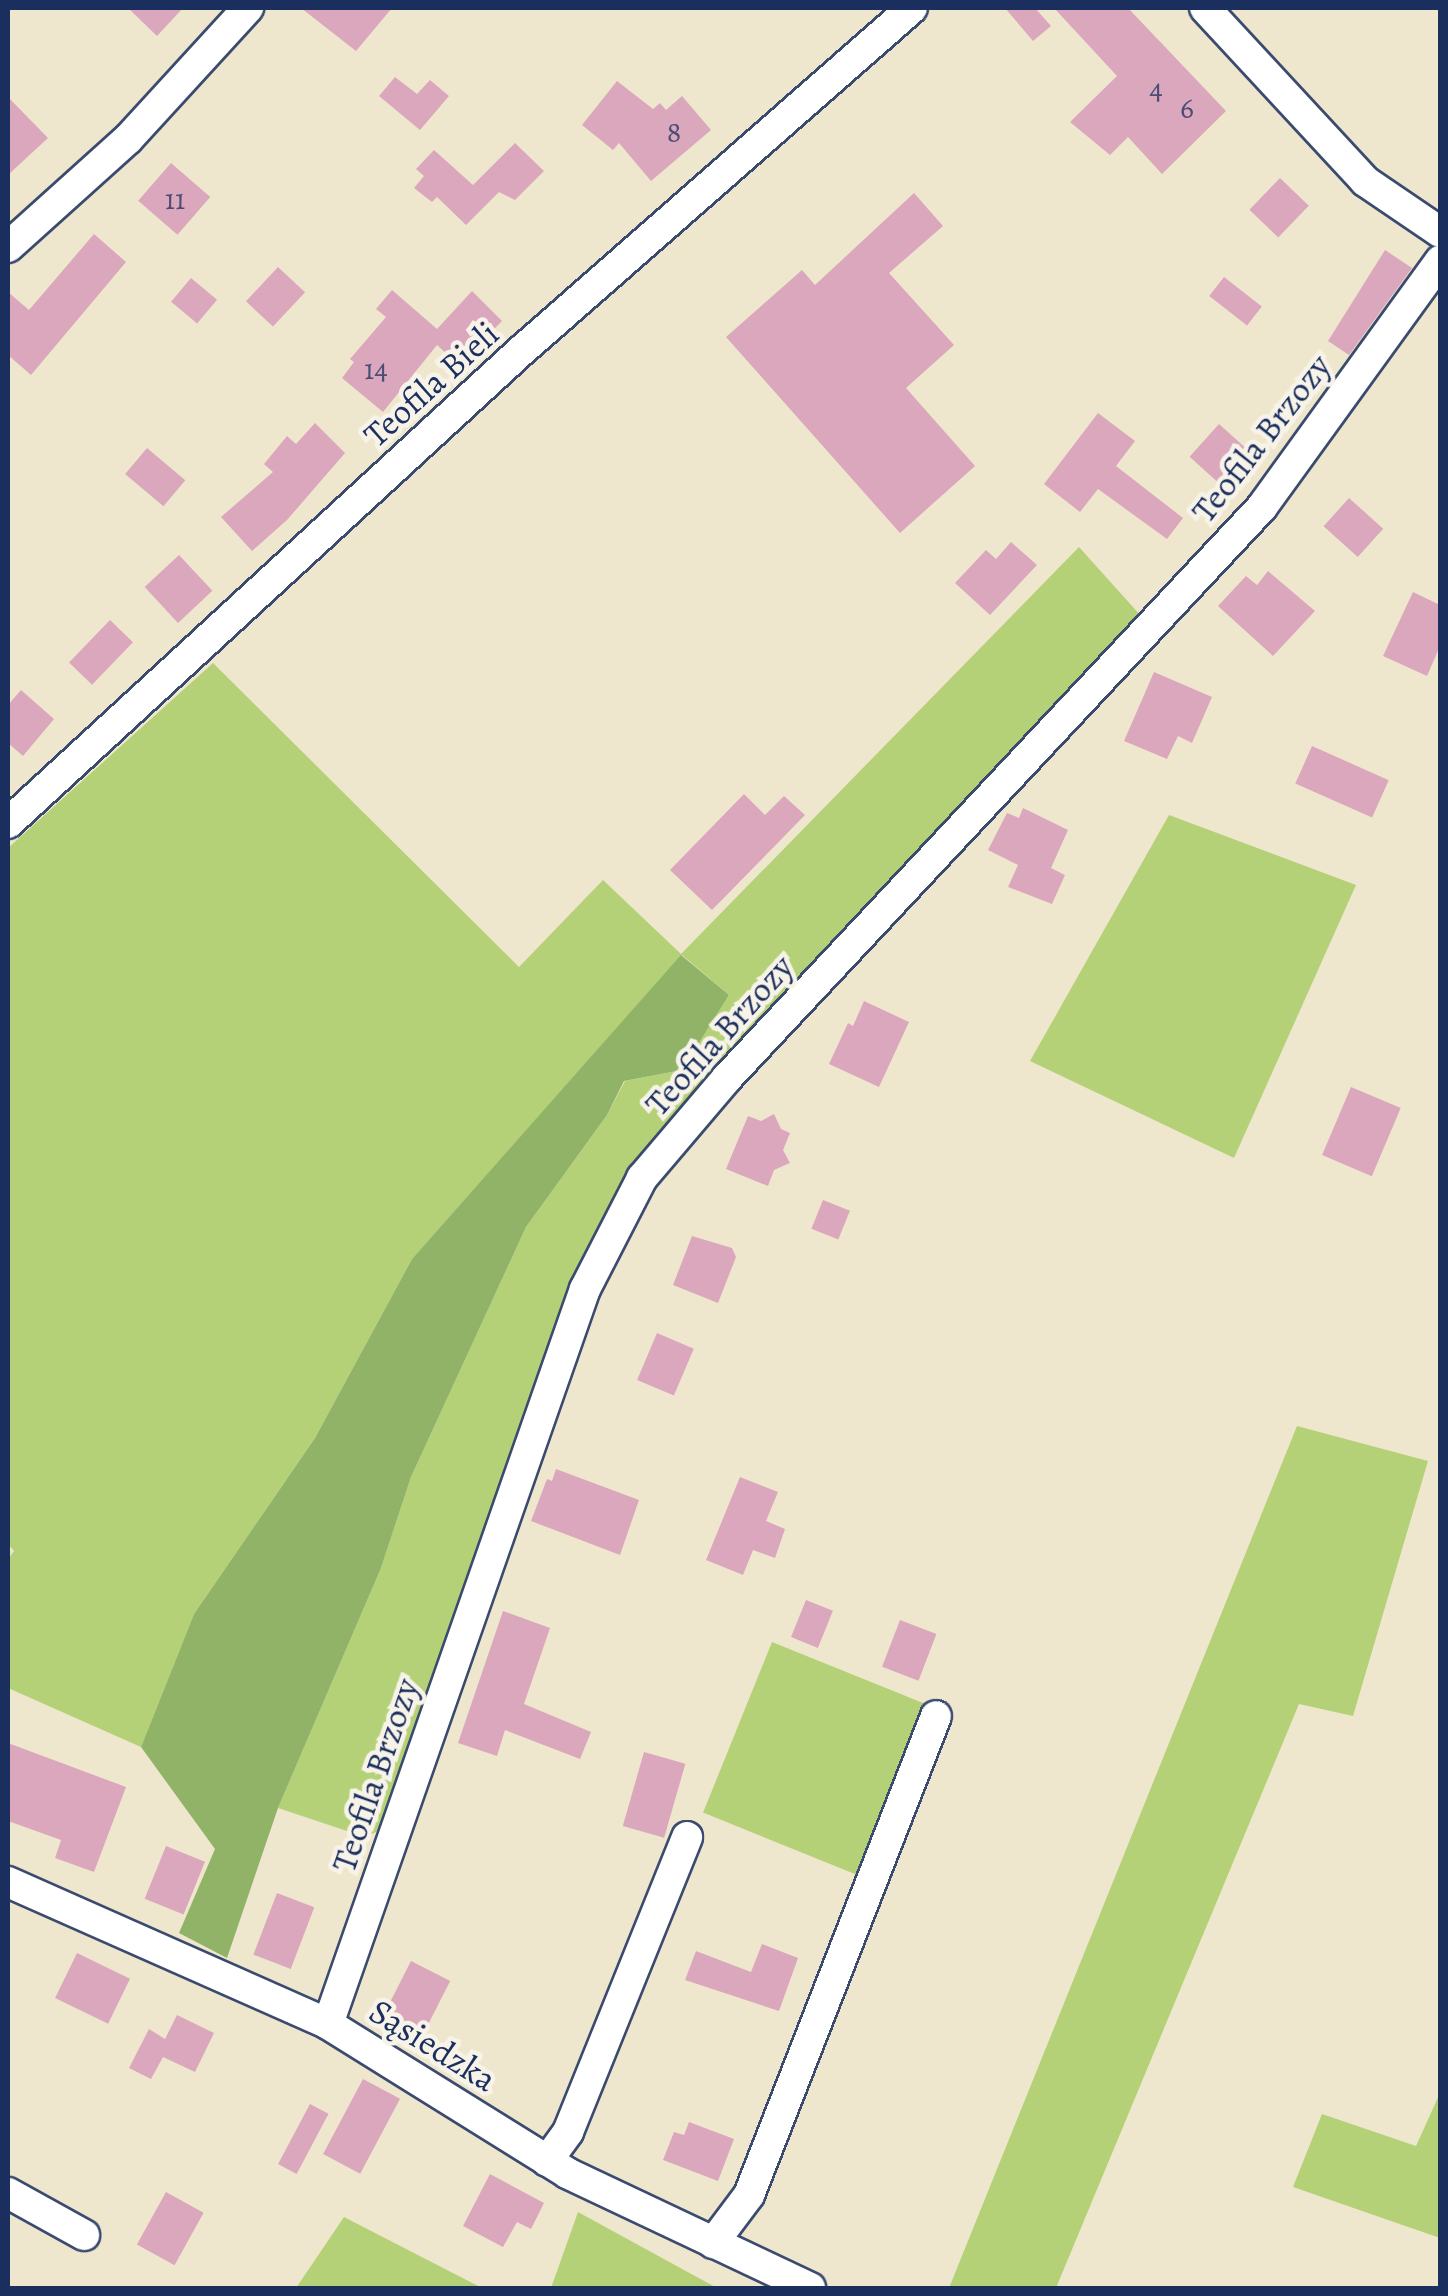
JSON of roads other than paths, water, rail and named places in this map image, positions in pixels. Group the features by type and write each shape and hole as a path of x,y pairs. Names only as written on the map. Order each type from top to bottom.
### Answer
{"street":[{"path":"8,246 104,163 248,8"},
{"name":"Teofila Bieli","path":"8,823 521,351 912,8"},
{"path":"1205,8 1365,181 1440,232"},
{"name":"Teofila Brzozy","path":"328,2024 584,1289 642,1178 727,1078 1262,508 1440,261"},
{"path":"713,2243 750,2195 936,1716"},
{"path":"547,2161 568,2132 688,1837"},
{"name":"Sąsiedzka","path":"8,1882 328,2024 547,2161 810,2288"},
{"path":"8,2193 84,2236"}]}
